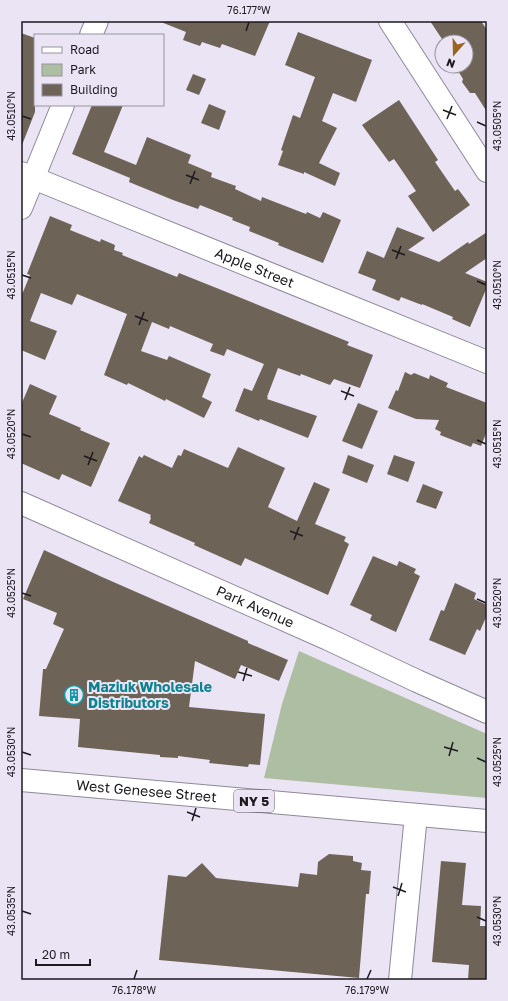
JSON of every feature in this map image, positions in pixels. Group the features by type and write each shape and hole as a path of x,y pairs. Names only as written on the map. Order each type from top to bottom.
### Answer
{"street":[{"path":"91,34 97,21"},
{"path":"375,21 393,25 487,171"},
{"path":"21,208 27,176 62,106"},
{"name":"Apple Street","path":"27,176 487,362"},
{"name":"Park Avenue","path":"21,503 321,636 487,712"},
{"name":"West Genesee Street","path":"21,780 487,822"},
{"path":"400,980 416,815"}],"green space":[{"path":"299,651 487,734 487,798 264,778 282,704"}],"building":[{"path":"161,21 270,21 255,56 222,44 220,48 202,42 200,46 183,40 186,32"},
{"path":"430,21 481,21 487,30 487,112 475,93 470,93 462,82 463,79 460,74 474,74 474,34 439,34"},
{"path":"298,32 372,60 356,102 333,93 322,121 337,128 319,163 340,173 335,186 304,172 304,174 278,165 283,151 281,150 293,115 300,118 315,77 285,65"},
{"path":"21,33 34,38 35,106 35,112 22,145"},
{"path":"193,74 206,79 199,95 186,90"},
{"path":"399,100 438,160 435,162 455,191 458,189 470,205 433,232 408,196 416,191 394,159 389,162 362,125"},
{"path":"209,104 226,111 219,130 201,123"},
{"path":"92,106 123,106 104,152 136,165 147,137 191,155 188,163 212,173 211,177 236,186 235,189 261,201 262,197 306,214 307,212 320,218 323,212 341,220 323,263 278,245 279,243 249,231 250,227 232,220 233,218 200,205 198,209 173,200 129,182 130,178 72,154"},
{"path":"50,216 72,225 70,230 100,242 101,239 115,245 114,250 123,253 122,255 177,277 179,273 349,342 347,345 373,355 360,388 334,379 330,385 301,374 300,376 278,368 267,399 317,416 308,438 235,411 244,388 252,391 264,364 227,349 224,356 210,351 213,344 170,326 169,329 152,322 141,351 167,360 169,356 211,374 202,397 212,402 204,418 166,399 165,401 128,383 127,385 104,375 127,314 77,294 72,305 41,293 30,321 57,331 45,360 21,350 21,297 30,275 27,274"},
{"path":"397,227 425,238 408,250 439,262 468,242 469,244 487,232 487,258 465,273 487,282 487,287 470,327 452,319 453,317 422,304 401,297 399,301 372,290 376,280 358,273 367,251 384,258"},
{"path":"405,372 411,375 414,373 429,379 430,375 448,383 446,387 487,403 487,431 481,446 473,443 471,447 440,435 441,432 435,429 439,420 416,419 388,408 396,390 398,391"},
{"path":"30,384 57,396 49,414 110,443 91,487 62,474 59,480 21,463 21,405"},
{"path":"358,403 378,411 362,449 342,441"},
{"path":"238,447 285,468 268,507 297,521 314,482 330,489 315,524 346,537 344,541 349,544 328,595 245,558 241,566 194,545 195,543 149,523 151,515 118,501 139,456 142,458 144,455 172,468 178,455 181,456 184,449 228,468"},
{"path":"348,455 374,465 367,483 342,473"},
{"path":"394,455 415,462 408,482 387,474"},
{"path":"423,484 443,492 436,509 416,502"},
{"path":"44,550 288,660 279,681 241,665 235,679 195,661 189,707 265,714 260,765 249,764 248,767 209,763 210,760 178,756 178,758 160,757 160,755 78,747 80,719 39,716 43,669 46,669 64,629 53,624 57,613 23,599"},
{"path":"373,556 397,566 399,561 416,569 414,573 420,576 396,632 370,620 372,615 350,605"},
{"path":"455,583 476,593 474,599 487,605 487,615 480,631 477,629 465,655 429,640 441,610 444,611"},
{"path":"329,854 353,856 353,861 362,863 361,870 371,871 369,894 366,894 359,978 159,960 168,875 186,877 202,863 216,878 298,887 300,873 317,875 318,862"},
{"path":"441,861 466,863 462,905 481,906 480,926 487,926 487,980 468,980 469,965 432,962"}],"place":[{"name":"Maziuk Wholesale Distributors","path":"74,695"}]}
